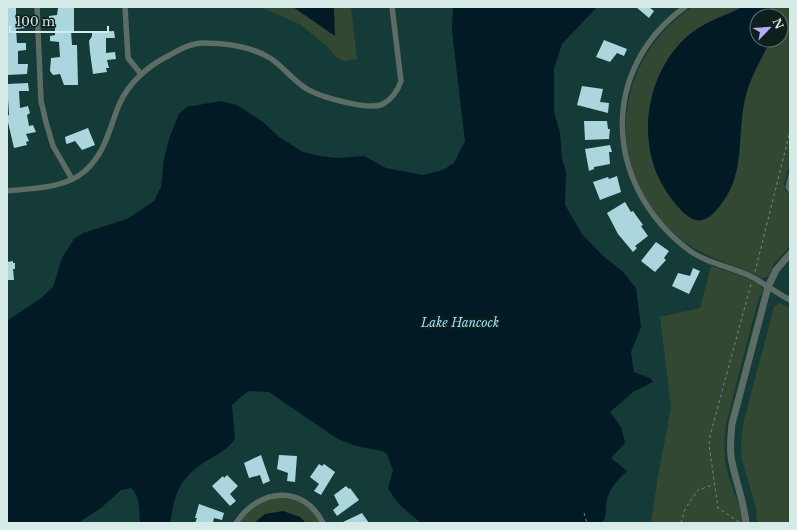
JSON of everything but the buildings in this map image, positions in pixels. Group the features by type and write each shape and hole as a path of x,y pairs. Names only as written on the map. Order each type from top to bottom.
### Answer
{"street":[{"path":"37,7 41,101 53,146 72,179"},
{"path":"125,7 128,58 141,74"},
{"path":"7,191 61,184 84,171 98,155 112,127 119,105 127,89 141,74 162,58 185,47 201,43 227,43 250,48 270,58 307,89 325,97 371,106 382,104 398,89 401,81 392,7"},
{"path":"685,7 660,27 641,55 632,72 624,106 622,126 626,160 636,189 644,203 663,228 691,252 711,262 753,278 790,300"},
{"path":"746,523 742,499 731,460 730,441 732,424 768,287 776,270 790,254"},
{"path":"236,523 250,507 260,501 279,495 293,496 305,501 317,512 323,523"}],"lane":[{"path":"790,175 787,187 790,192"}],"path":[{"path":"741,523 718,508 709,445 710,436 731,351 753,278 790,131"},
{"path":"681,523 685,508 698,490 703,487 714,485"},
{"path":"584,513 587,523"}],"green space":[{"path":"261,7 351,7 357,59 344,61 337,58 328,47 301,25"},
{"path":"692,7 790,7 790,161 784,184 786,192 790,194 790,246 773,265 769,276 762,278 690,246 655,213 638,184 628,153 626,120 632,88 645,58 665,30"},
{"path":"711,266 732,272 755,282 763,290 758,300 727,420 725,434 724,449 727,471 743,523 651,523 671,408 660,317 700,308"},
{"path":"779,303 790,308 790,523 757,523 756,508 742,460 741,442 744,420 774,307"},
{"path":"281,497 294,499 304,504 313,512 321,523 240,523 243,517 257,505"}],"water":[{"path":"293,7 334,7 335,36"},
{"name":"Lake Hancock","path":"453,7 597,7 562,44 554,68 554,112 560,133 562,159 566,172 565,205 582,234 603,256 622,271 636,288 641,327 631,352 634,372 650,378 653,382 633,392 610,412 621,427 625,443 611,458 627,471 610,491 607,499 606,514 602,523 421,523 399,504 388,488 393,470 387,454 382,451 356,446 336,438 269,392 248,391 232,405 235,439 224,450 195,469 183,482 176,496 170,523 140,523 138,499 131,488 121,490 101,508 78,523 7,523 7,321 41,298 53,287 62,258 74,239 83,233 127,219 154,201 161,187 164,158 170,136 179,114 187,107 221,101 237,105 263,122 279,137 303,152 338,158 364,156 386,168 423,175 443,170 454,163 465,141 452,31"},
{"path":"743,7 770,8 749,8 749,48 767,48 748,87 742,116 738,166 735,178 722,204 716,211 705,219 696,220 682,211 663,186 654,167 649,145 648,123 651,102 657,80 667,61 680,43 697,29 713,20"},
{"path":"283,511 300,517 306,523 254,523 265,514"}]}
